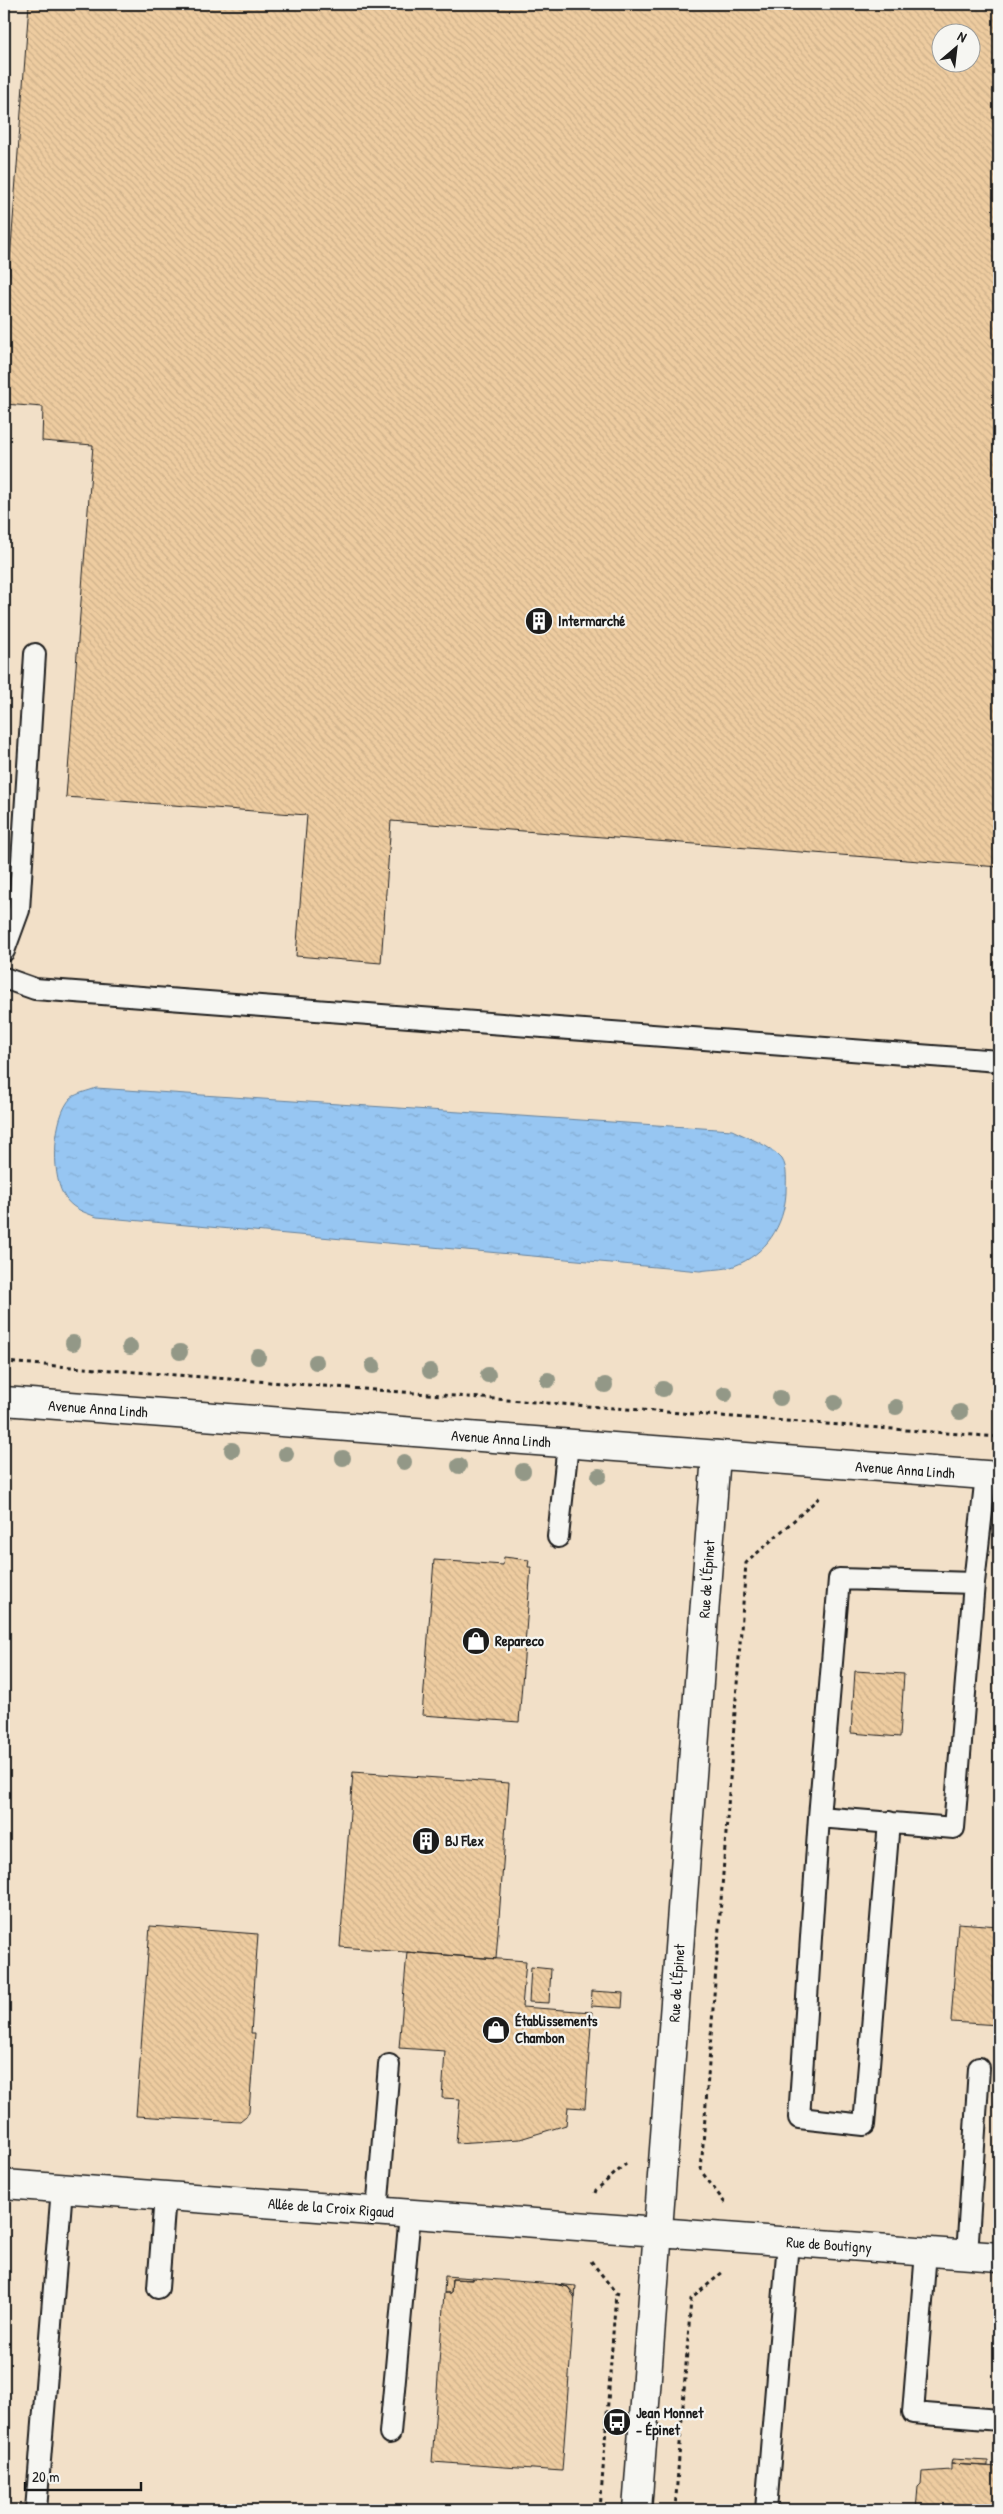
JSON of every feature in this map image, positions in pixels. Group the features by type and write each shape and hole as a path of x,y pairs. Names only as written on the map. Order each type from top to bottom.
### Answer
{"street":[{"name":"Avenue Anna Lindh","path":"4,1401 993,1476"},
{"name":"Rue de l'Épinet","path":"637,2510 716,1455"},
{"name":"Allée de la Croix Rigaud","path":"4,2184 659,2232"},
{"name":"Rue de Boutigny","path":"659,2232 999,2257"}],"lane":[{"path":"4,951 19,910 35,654"},
{"path":"4,978 35,989 999,1060"},
{"path":"558,1537 568,1444"},
{"path":"820,1817 954,1828 974,1583 993,1476"},
{"path":"889,1822 864,2124 799,2118 839,1579 974,1583"},
{"path":"377,2212 389,2065"},
{"path":"967,2255 979,2068"},
{"path":"36,2510 62,2188"},
{"path":"158,2288 165,2196"},
{"path":"390,2433 410,2214"},
{"path":"766,2510 788,2242"},
{"path":"926,2252 913,2413 999,2420"}],"path":[{"path":"4,1362 999,1437"},
{"path":"675,2510 691,2299 724,2273 728,2208 701,2171 746,1562 821,1497 825,1424"},
{"path":"600,2510 616,2294"}],"shaded area":[{"path":"4,4 999,4 999,2510 4,2510"}],"water":[{"path":"96,1088 732,1130 765,1146 782,1159 786,1176 785,1205 782,1217 771,1237 755,1254 745,1261 730,1267 700,1271 97,1217 77,1209 66,1199 59,1184 56,1159 57,1130 65,1106 74,1096"}],"building":[{"name":"Intermarché","path":"29,4 999,4 999,867 391,821 381,963 296,956 307,815 66,797 93,445 42,441 43,407 4,404 4,342"},
{"name":"Repareco","path":"504,1557 529,1560 528,1567 531,1567 519,1722 422,1715 434,1560 503,1565"},
{"path":"855,1671 904,1674 900,1737 851,1733"},
{"name":"BJ Flex","path":"353,1772 509,1783 496,1959 340,1947"},
{"path":"958,1923 999,1926 999,2025 951,2022"},
{"path":"150,1926 258,1934 251,2033 255,2033 249,2111 240,2122 136,2116"},
{"name":"Établissements Chambon","path":"407,1952 526,1961 522,2007 592,2012 585,2108 568,2107 566,2125 520,2139 456,2143 460,2099 442,2098 445,2051 399,2048"},
{"path":"531,1967 551,1969 549,2003 529,2002"},
{"path":"592,1991 623,1993 622,2008 591,2006"},
{"path":"445,2276 473,2278 473,2280 452,2279 451,2293 444,2293"},
{"path":"473,2278 555,2284 568,2287 575,2295 562,2471 432,2462 444,2293 451,2293 452,2279 473,2280"},
{"path":"555,2284 576,2286 575,2298 568,2287"},
{"path":"952,2459 988,2461 988,2466 951,2464"},
{"path":"951,2464 999,2467 999,2510 916,2510 918,2487 921,2484 922,2472 951,2470"}],"place":[{"name":"Intermarché","path":"539,621"},
{"name":"Repareco","path":"476,1641"},
{"name":"BJ Flex","path":"426,1841"},
{"name":"Établissements Chambon","path":"496,2030"},
{"name":"Jean Monnet - Épinet","path":"617,2422"}]}
